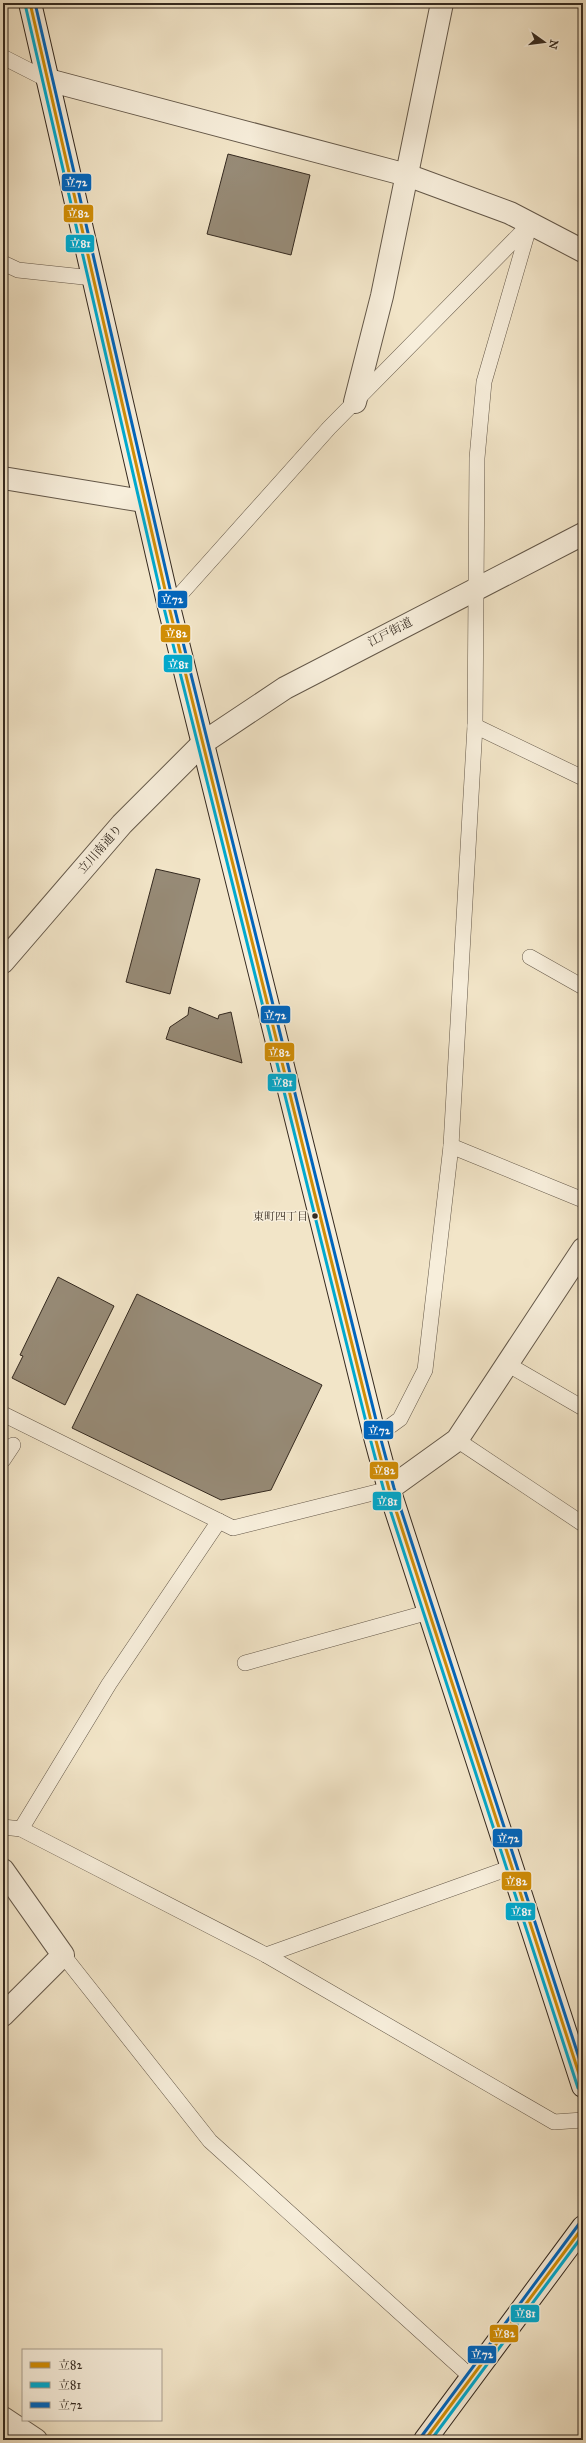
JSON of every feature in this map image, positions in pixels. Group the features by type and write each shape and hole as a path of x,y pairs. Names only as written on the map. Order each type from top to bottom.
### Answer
{"main road":[{"path":"30,3 143,501 204,742 375,1437 389,1489 583,2086"},
{"path":"355,402 382,296 442,3"},
{"path":"48,80 407,175 510,213 583,251"},
{"path":"3,478 143,501"},
{"name":"江戸街道","path":"204,742 285,688 477,587 583,534"},
{"name":"立川南通り","path":"3,962 122,824 204,742"},
{"path":"389,1489 457,1440 583,1248"},
{"path":"3,1870 63,1955 3,2015"},
{"path":"425,2440 470,2376 583,2227"},
{"path":"3,2418 36,2440"}],"lane":[{"path":"3,57 48,80"},
{"path":"169,607 355,402 530,224"},
{"path":"375,1437 400,1419 425,1370 451,1146 475,726 477,458 484,382 530,224"},
{"path":"3,263 18,270 93,278"},
{"path":"475,726 583,778"},
{"path":"530,957 583,988"},
{"path":"451,1146 583,1200"},
{"path":"507,1364 583,1408"},
{"path":"3,1414 233,1528 389,1489"},
{"path":"457,1440 583,1524"},
{"path":"3,1460 13,1446"},
{"path":"21,1829 109,1684 219,1522"},
{"path":"245,1663 429,1612"},
{"path":"3,1827 21,1829 266,1955 554,2122 583,2120"},
{"path":"266,1955 512,1867"},
{"path":"63,1955 210,2141 470,2376"}],"building":[{"path":"228,154 310,175 291,255 207,234"},
{"path":"156,869 200,879 170,994 126,982"},
{"path":"189,1007 218,1019 219,1015 231,1012 242,1063 166,1039 170,1027 188,1015"},
{"path":"58,1277 114,1306 65,1405 12,1378 23,1356 20,1355"},
{"path":"137,1294 322,1385 271,1490 221,1500 72,1428"}],"transit line":[{"name":"立82","path":"30,3 169,607 375,1437 389,1489 583,2086"},
{"name":"立72","path":"35,3 174,606 380,1436 394,1488 583,2070"},
{"name":"立81","path":"25,4 164,608 384,1491 578,2088"},
{"name":"立72","path":"421,2437 579,2224"},
{"name":"立82","path":"425,2440 583,2227"},
{"name":"立81","path":"431,2440 583,2235"}],"place":[{"name":"東町四丁目","path":"315,1216"}]}
